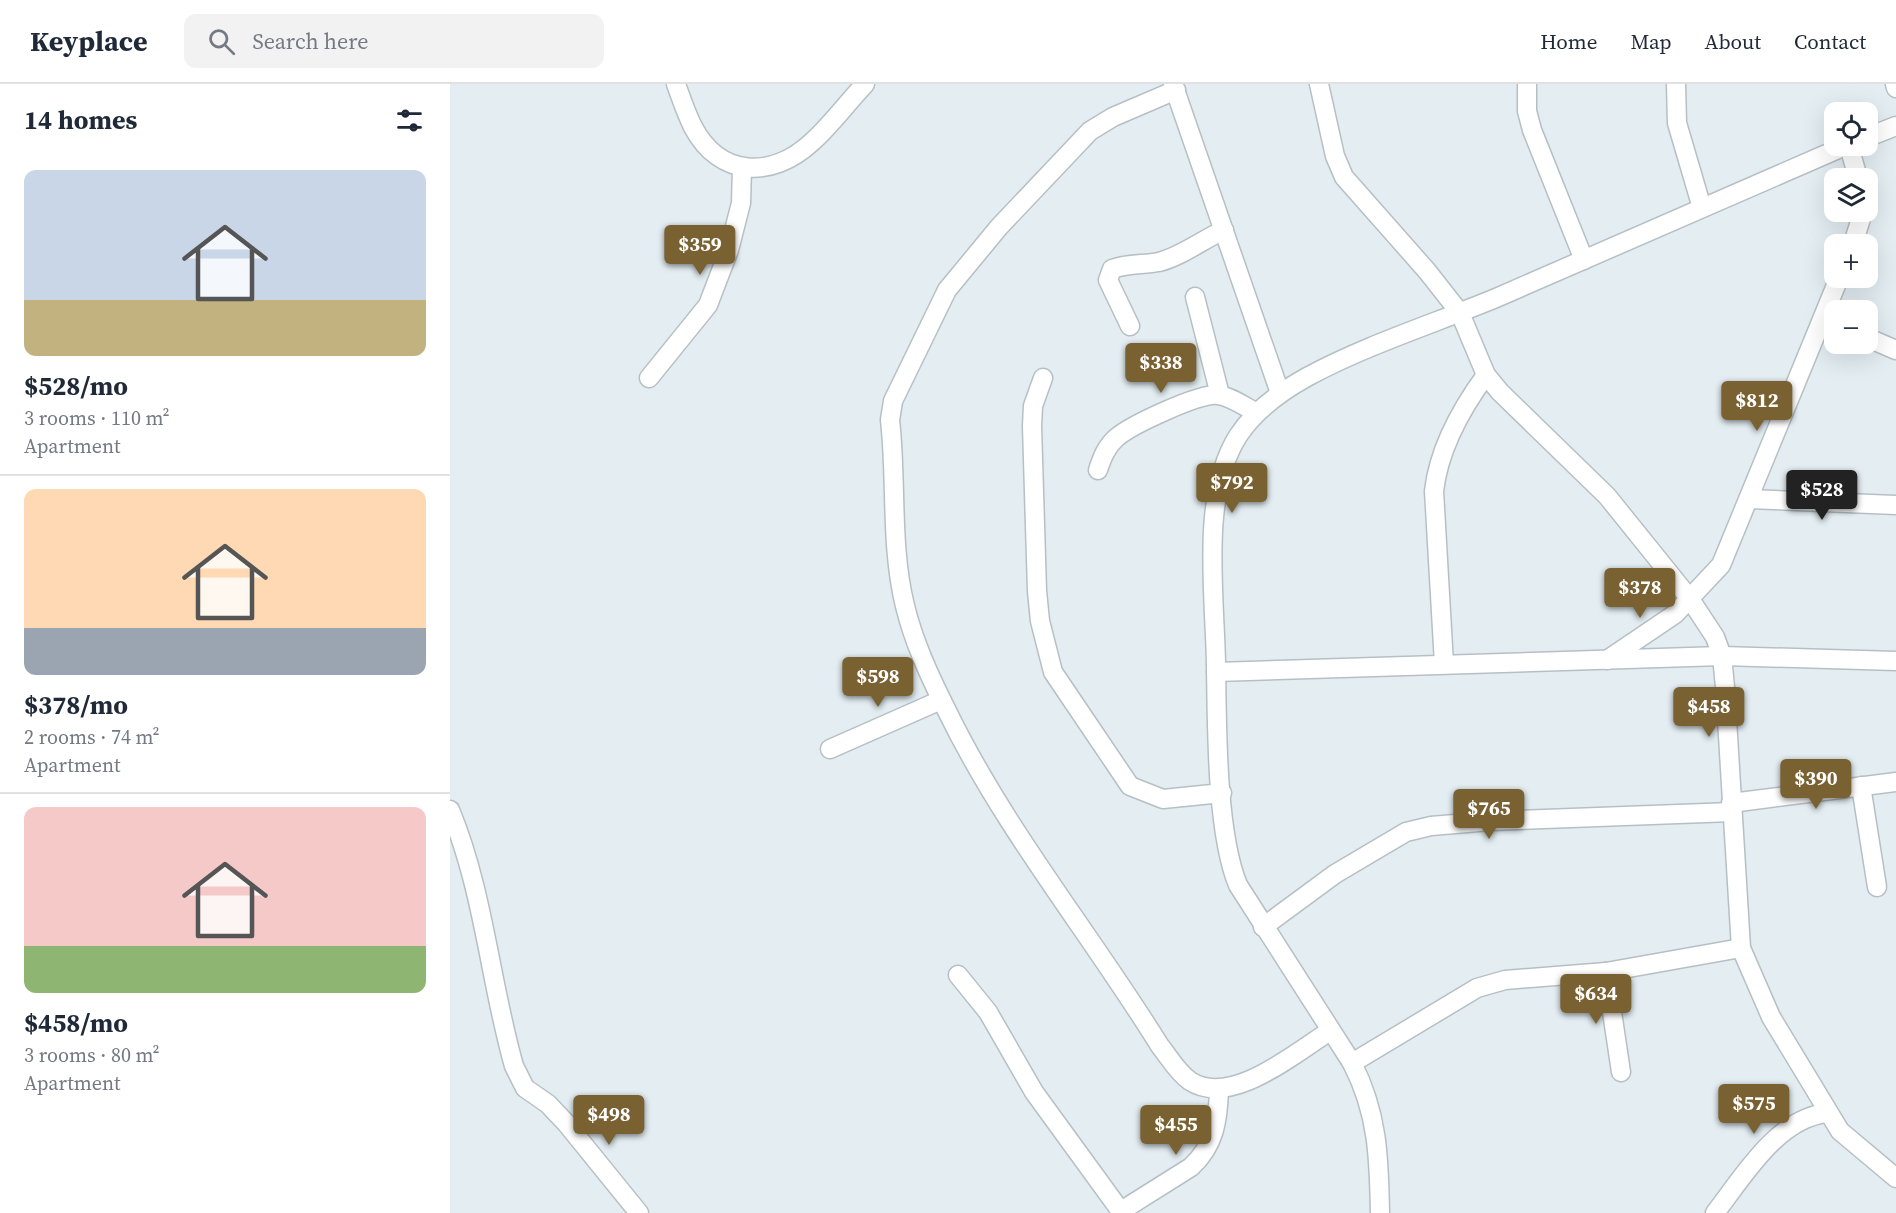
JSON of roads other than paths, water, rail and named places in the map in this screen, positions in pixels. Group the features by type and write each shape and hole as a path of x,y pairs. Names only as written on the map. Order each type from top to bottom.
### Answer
{"street":[{"path":"676,84 693,127 705,144 718,158 742,168 768,168 812,143 865,84"},
{"path":"1319,84 1335,156 1344,177 1427,271 1460,313 1486,375 1500,392 1607,496 1690,598 1715,637 1722,656 1741,948 1771,1017 1840,1131 1896,1178"},
{"path":"1527,84 1527,111 1532,130 1584,260"},
{"path":"1676,84 1677,123 1702,208"},
{"path":"1280,393 1174,87 1113,117 1090,132 999,227 947,291 894,401 890,420 900,580 913,634 963,743 995,799 1160,1046 1190,1081 1219,1089 1253,1080 1330,1031"},
{"path":"1878,133 1896,126"},
{"path":"1380,1213 1379,1163 1371,1106 1352,1063 1263,927 1232,871 1222,793 1216,672 1214,497 1222,466 1238,436 1256,412 1280,393 1308,377 1824,156"},
{"path":"649,378 708,305 729,250 741,202 742,168"},
{"path":"1130,326 1107,280 1113,269 1128,263 1158,262 1224,230"},
{"path":"1195,297 1220,395"},
{"path":"1606,661 1656,629 1721,565 1824,329"},
{"path":"1878,342 1896,350"},
{"path":"1444,664 1434,503 1436,472 1453,428 1471,395 1486,375"},
{"path":"1043,378 1033,406 1032,426 1035,564 1040,621 1053,672 1130,786 1163,799 1222,793"},
{"path":"1098,470 1107,448 1132,428 1147,419 1200,399 1220,395 1256,412"},
{"path":"1749,499 1896,505"},
{"path":"1216,672 1722,656 1896,661"},
{"path":"830,749 942,700"},
{"path":"1263,927 1335,874 1406,832 1423,828 1731,808 1896,782"},
{"path":"1861,786 1877,887"},
{"path":"450,810 461,836 481,912 514,1066 525,1088 548,1104 566,1123 639,1213"},
{"path":"1352,1063 1478,988 1505,980 1606,972 1741,948"},
{"path":"1606,972 1621,1072"},
{"path":"958,975 988,1012 1034,1092 1121,1212 1200,1159 1212,1140 1218,1115 1219,1089"},
{"path":"1715,1213 1758,1156 1787,1130 1807,1117 1828,1113"}]}
